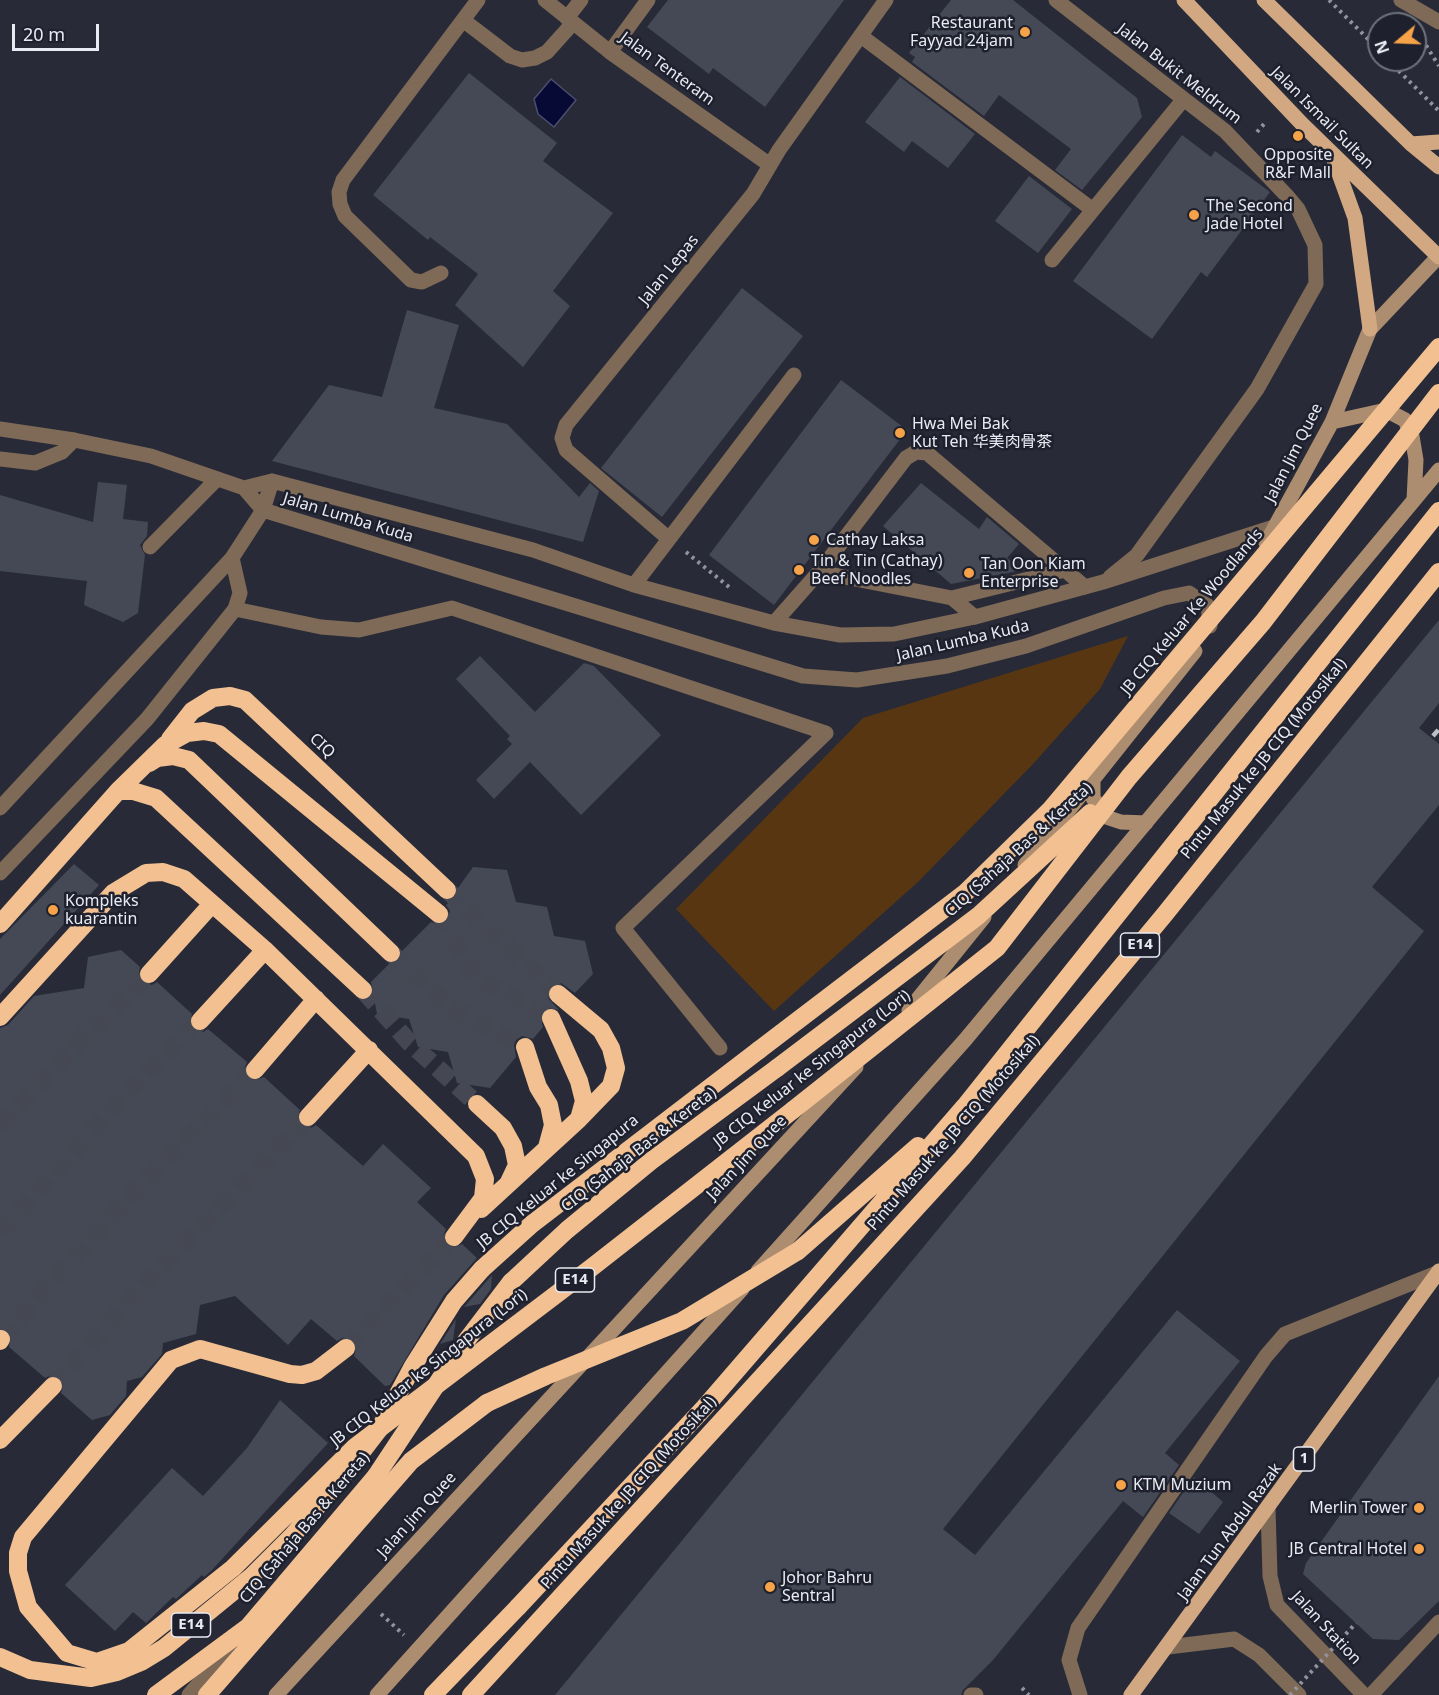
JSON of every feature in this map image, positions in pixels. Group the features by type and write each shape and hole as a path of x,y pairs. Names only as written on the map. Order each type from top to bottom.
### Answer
{"highway":[{"name":"JB CIQ Keluar Ke Woodlands","path":"965,893 1050,810 1439,347"},
{"name":"E14","path":"1129,777 1263,622 1439,393"},
{"name":"E14","path":"433,1695 704,1408 965,1106 1439,511"},
{"name":"Pintu Masuk ke JB CIQ (Motosikal)","path":"471,1695 962,1158 1172,905 1439,572"},
{"name":"CIQ","path":"0,924 118,791 165,745 192,711 213,698 230,696 245,700 447,890"},
{"name":"CIQ","path":"165,745 187,733 204,731 219,734 439,914"},
{"name":"CIQ","path":"144,765 157,758 173,756 189,760 391,953"},
{"name":"JB CIQ Keluar ke Singapura (Lori)","path":"346,1348 316,1371 302,1375 290,1374 200,1348 171,1360 23,1537 18,1553 18,1571 28,1607 67,1653 97,1662 129,1651 190,1605 233,1568 355,1447 591,1268 997,948 1129,777"},
{"name":"CIQ (Sahaja Bas & Kereta)","path":"248,1627 376,1476 459,1349 511,1282 567,1230 651,1161 978,916 1129,777"},
{"path":"118,791 156,798 363,990"},
{"path":"0,1017 113,893 129,881 146,873 164,872 184,879 265,950 476,1156 486,1188 472,1216"},
{"name":"JB CIQ Keluar ke Singapura","path":"0,1657 30,1670 91,1678 125,1669 164,1648 250,1577 293,1535 340,1480 380,1428 413,1366 454,1301 482,1269 532,1224 587,1184 656,1127 965,893"},
{"path":"149,974 212,904"},
{"path":"200,1021 265,950"},
{"path":"454,1237 472,1216 579,1119 611,1086 616,1068 611,1048 601,1030 558,994"},
{"path":"255,1070 316,999"},
{"path":"551,1018 579,1081 584,1101 579,1119"},
{"path":"525,1047 538,1087 549,1105 553,1125 547,1148"},
{"path":"308,1117 369,1050"},
{"path":"477,1104 503,1128 513,1146 517,1165 507,1184"},
{"name":"E14","path":"207,1695 411,1461 487,1403 682,1321 798,1251 965,1106"},
{"path":"0,1440 53,1386"},
{"name":"E14","path":"156,1695 248,1627"}],"main road":[{"name":"Jalan Ismail Sultan","path":"1184,0 1331,153 1439,257"},
{"path":"1264,0 1411,144 1439,167"},
{"path":"1411,144 1439,142"},
{"path":"1331,153 1355,218 1370,329"},
{"name":"Jalan Jim Quee","path":"276,1695 920,999 1211,630 1277,526 1332,422 1370,329 1439,257"},
{"path":"1332,422 1386,410 1405,420 1412,436 1416,460 1414,500"},
{"path":"377,1695 965,1040 1439,470"},
{"path":"1093,779 1094,798 1106,817 1121,822 1146,823"},
{"name":"Jalan Tun Abdul Razak","path":"1131,1695 1438,1272"}],"street":[{"path":"441,273 422,282 411,280 345,216 340,204 339,192 343,180 478,0"},
{"name":"Jalan Tenteram","path":"545,0 610,52 770,165"},
{"path":"463,20 510,56 522,60 535,58 547,51 570,20 581,0"},
{"path":"610,52 648,0"},
{"name":"Jalan Lepas","path":"669,539 566,450 562,438 566,425 739,212 886,0"},
{"name":"Jalan Bukit Meldrum","path":"1056,0 1225,131 1275,181"},
{"path":"1401,0 1439,22"},
{"path":"861,36 1093,210"},
{"path":"1052,260 1183,100"},
{"name":"Jalan Lumba Kuda","path":"1103,582 1137,555 1257,389 1316,284 1315,245 1298,209 1275,181"},
{"path":"634,585 794,375"},
{"path":"0,429 74,440 151,456 244,488"},
{"path":"0,459 35,463 62,452 74,440"},
{"path":"774,623 819,572 906,458 916,452 927,453 1085,587"},
{"path":"150,547 217,479"},
{"path":"0,808 232,558 263,510 272,481"},
{"name":"Jalan Lumba Kuda","path":"1211,630 1208,606 1189,594 1164,598 1026,646 948,666 857,680 803,676 263,510 244,488 272,481 533,550 634,585 774,623 840,635 894,634 975,617 1103,582 1277,526"},
{"path":"0,873 147,719 236,609 240,592 232,558"},
{"path":"819,572 952,598 1065,570"},
{"path":"952,598 975,617"},
{"path":"236,609 321,627 358,630 452,608 826,733 623,928 720,1048"},
{"path":"1080,1695 1069,1660 1078,1628 1266,1356 1285,1334 1438,1272"},
{"name":"Jalan Station","path":"1268,1509 1270,1576 1277,1605 1364,1695"},
{"path":"1371,1695 1439,1623"},
{"path":"189,1695 248,1627"},
{"path":"1168,1647 1234,1639 1259,1655 1299,1695"}],"path":[{"path":"1329,0 1367,38"},
{"path":"1427,47 1439,66"},
{"path":"1400,72 1439,111"},
{"path":"669,539 730,588"},
{"path":"1290,1695 1356,1623"},
{"path":"1022,1688 1029,1695"}],"shaded area":[{"path":"551,79 576,100 554,127 538,114 534,99"},
{"path":"1128,636 1100,689 1033,764 919,881 774,1011 676,909 863,718"}],"building":[{"path":"668,0 844,0 765,107 713,68 709,74 647,27"},
{"path":"951,0 1013,0 1137,98 1142,117 1082,190 1055,170 1071,149 999,95 984,116 912,62 915,57 909,53"},
{"path":"469,73 557,143 543,161 613,213 553,291 570,306 523,367 455,305 478,274 430,237 428,240 373,195"},
{"path":"900,77 975,134 948,168 912,141 904,152 865,122"},
{"path":"1182,135 1211,157 1215,151 1270,192 1207,277 1201,272 1152,339 1073,281"},
{"path":"1029,176 1072,209 1038,253 995,221"},
{"path":"742,288 803,336 662,517 601,468"},
{"path":"407,310 459,325 434,408 507,424 579,497 590,483 599,491 583,542 272,461 329,385 382,397"},
{"path":"841,380 907,430 774,605 709,555"},
{"path":"98,482 127,485 123,519 148,522 147,536 140,545 145,555 138,613 123,622 84,605 87,581 0,571 0,495 93,522"},
{"path":"921,483 979,529 987,517 1019,544 1007,558 1023,570 951,584 883,526"},
{"path":"1439,620 1439,703 1419,728 1439,744 1439,805 1372,887 1424,931 943,1529 975,1555 1177,1310 1240,1361 1165,1453 1179,1465 1143,1517 1123,1501 993,1660 963,1690 961,1695 555,1695"},
{"path":"480,656 535,712 584,663 594,666 661,735 581,815 530,762 494,799 476,780 512,744 507,739 510,736 456,679"},
{"name":"Kompleks kuarantin","path":"74,864 99,885 0,995 0,939"},
{"path":"473,867 507,870 516,902 547,907 554,936 585,941 593,974 575,993 561,983 550,986 548,998 559,1010 546,1008 540,1016 543,1027 533,1039 522,1036 516,1040 514,1045 516,1057 490,1088 457,1083 448,1052 418,1047 409,1019 377,1014 371,982 389,964 399,961 402,951 431,922 438,925 447,922 450,911 446,905 456,897 458,888"},
{"path":"121,950 140,967 138,977 142,983 152,985 157,982 192,1014 189,1024 193,1030 203,1032 208,1029 247,1062 244,1069 247,1078 254,1081 264,1077 300,1110 297,1120 301,1126 311,1128 316,1125 363,1166 383,1144 431,1188 417,1202 446,1229 443,1236 447,1246 453,1248 462,1244 477,1258 444,1295 390,1385 385,1386 354,1356 357,1346 351,1338 344,1337 337,1341 311,1319 288,1345 235,1296 200,1305 196,1334 163,1343 162,1354 142,1377 127,1381 126,1396 110,1415 92,1420 61,1393 64,1384 60,1378 51,1375 45,1378 9,1347 11,1333 0,1328 0,1028 8,1025 34,996 84,988 88,957"},
{"path":"492,1275 491,1289 480,1304 464,1307"},
{"path":"456,1319 453,1340 440,1344"},
{"path":"1439,1376 1439,1601 1399,1640 1373,1639 1303,1574 1306,1563"},
{"path":"280,1400 328,1443 212,1570 204,1577 202,1575 176,1599 173,1597 146,1623 133,1612 115,1631 65,1585 172,1468 203,1496 247,1448"},
{"path":"1194,1477 1223,1502 1199,1534 1169,1513"}],"tunnel":[{"path":"447,890 558,994"},
{"path":"439,914 477,979 551,1018"},
{"path":"391,953 450,1007 525,1047"},
{"path":"0,1126 83,1037 149,974"},
{"path":"363,990 409,1042 477,1104"},
{"path":"0,1232 133,1086 200,1021"},
{"path":"1,1339 115,1212 255,1070"},
{"path":"53,1386 156,1271 308,1117"},
{"path":"346,1348 454,1237"}],"railway":[{"path":"1433,736 1439,729"}],"place":[{"name":"Restaurant Fayyad 24jam","path":"1025,32"},
{"name":"Opposite R&F Mall","path":"1298,136"},
{"name":"The Second Jade Hotel","path":"1194,215"},
{"name":"Hwa Mei Bak Kut Teh 华美肉骨茶","path":"900,433"},
{"name":"Cathay Laksa","path":"814,540"},
{"name":"Tin & Tin (Cathay) Beef Noodles","path":"799,570"},
{"name":"Tan Oon Kiam Enterprise","path":"969,573"},
{"name":"Kompleks kuarantin","path":"53,910"},
{"name":"KTM Muzium","path":"1121,1485"},
{"name":"Merlin Tower","path":"1419,1508"},
{"name":"JB Central Hotel","path":"1419,1549"},
{"name":"Johor Bahru Sentral","path":"770,1587"}]}
